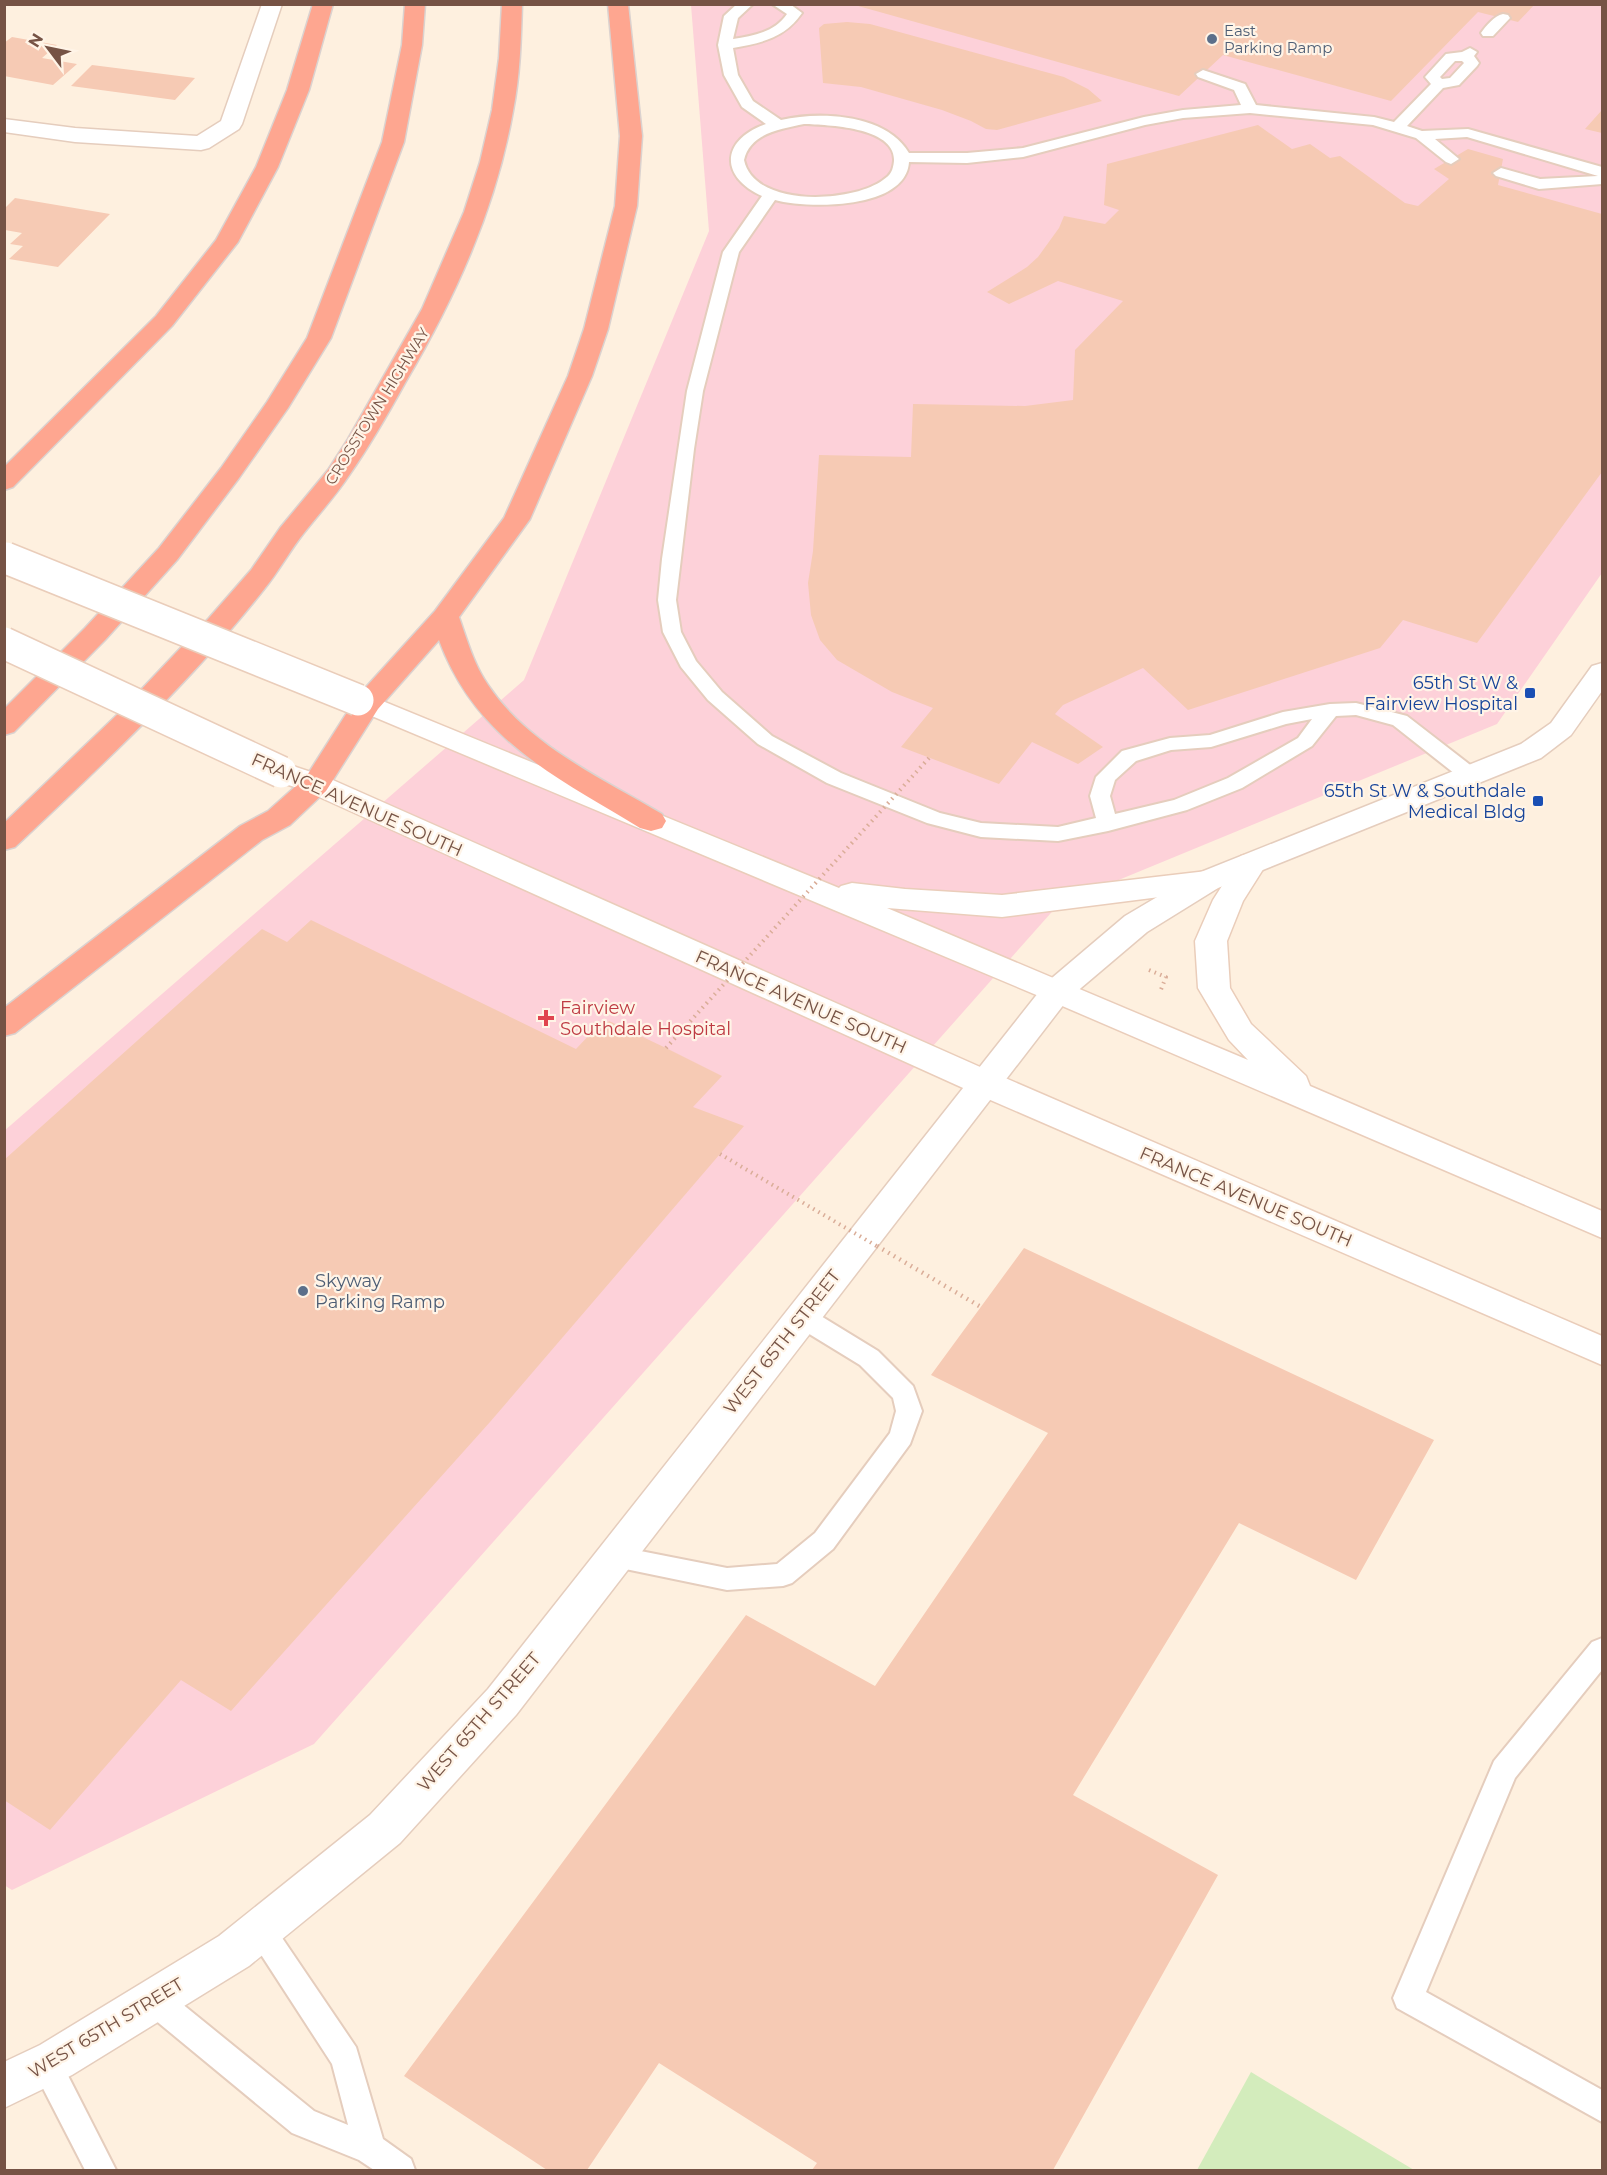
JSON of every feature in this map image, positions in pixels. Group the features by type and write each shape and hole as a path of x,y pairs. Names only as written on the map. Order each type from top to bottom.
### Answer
{"highway":[{"path":"4,482 164,321 226,242 267,167 298,90 323,4"},
{"path":"4,726 87,642 168,554 273,412 319,338 393,142 412,45 415,4"},
{"name":"CROSSTOWN HIGHWAY","path":"4,840 113,737 250,589 294,528 337,475 409,359 454,268 484,188 505,96 511,53 512,4"},
{"path":"4,1025 251,833 279,818 316,784 363,701 445,617 517,519 580,376 596,329 626,206 631,136 618,4"},
{"path":"445,617 476,688 503,722 539,751 651,821"}],"main road":[{"path":"4,126 75,135 201,143 231,124 272,4"},
{"path":"5,558 363,701 651,821 1057,991 1602,1225"},
{"name":"FRANCE AVENUE SOUTH","path":"4,643 281,772 316,784 984,1083 1602,1351"},
{"name":"WEST 65TH STREET","path":"4,2086 46,2065 234,1951 385,1829 502,1702 1057,991 1136,924 1207,881 1531,751 1561,729 1602,672"},
{"path":"1251,863 1228,900 1211,941 1214,988 1240,1032 1306,1097"},
{"path":"805,886 904,900 1002,906 1207,881"}],"lane":[{"path":"746,4 731,16 725,45 731,75 747,104 778,125"},
{"path":"725,45 767,37 790,23 795,13 779,4"},
{"path":"1488,33 1503,18"},
{"path":"1397,128 1439,84 1454,82 1472,63 1468,54"},
{"path":"1203,74 1240,87 1250,109"},
{"path":"903,157 967,158 1023,152 1154,119 1218,110 1250,109 1374,121 1421,135 1468,133 1602,172"},
{"path":"822,120 858,124 880,133 895,144 903,157 901,170 890,182 873,192 850,199 804,201 771,194 751,184 739,172 736,158 742,145 757,133 778,125 822,120"},
{"path":"1421,135 1451,159"},
{"path":"1501,173 1539,184 1602,180"},
{"path":"771,194 731,252 695,391 685,449 667,600 672,632 688,663 715,696 765,740 834,778 934,818 981,830 1058,834 1108,824 1180,805 1235,783 1305,742 1330,710"},
{"path":"1108,824 1100,796 1106,777 1129,756 1170,744 1211,741 1283,718 1330,710 1356,709 1400,720 1471,776"},
{"path":"615,1557 727,1579 783,1575 824,1541 901,1437 909,1411 904,1393 869,1358 802,1317"},
{"path":"1602,1650 1504,1770 1408,1998 1602,2107"},
{"path":"260,1930 345,2058 370,2149"},
{"path":"154,2000 303,2122 370,2149 400,2170"},
{"path":"46,2065 101,2170"}],"path":[{"path":"666,1048 929,758"},
{"path":"1145,969 1166,977 1158,995"},
{"path":"720,1154 981,1307"}],"shaded area":[{"name":"Fairview Southdale Hospital","path":"691,5 1602,5 1602,573 1497,724 1058,905 314,1744 12,1890 4,1885 4,1131 524,680 709,231"}],"green space":[{"path":"1251,2072 1414,2170 1197,2170"}],"building":[{"name":"East Parking Ramp","path":"851,4 1535,4 1518,22 1478,12 1391,101 1223,55 1179,96"},
{"path":"847,22 870,24 1064,77 1088,89 1102,101 997,130 986,129 942,110 861,87 823,83 819,28 824,24"},
{"path":"12,37 57,45 42,58 77,64 53,85 4,76 4,43"},
{"path":"92,65 195,78 175,100 71,86"},
{"path":"1602,110 1602,133 1585,129"},
{"path":"1258,125 1292,149 1310,144 1330,158 1340,156 1405,203 1418,206 1449,179 1434,169 1468,149 1503,159 1498,185 1602,214 1602,472 1477,643 1403,620 1380,648 1188,710 1143,668 1063,705 1055,714 1103,747 1078,764 1032,742 999,784 901,747 933,708 892,692 837,660 820,640 811,615 808,583 813,551 819,455 911,457 913,404 1025,406 1073,400 1075,350 1123,301 1058,281 1009,304 987,292 1027,267 1038,257 1059,228 1064,216 1105,224 1119,210 1104,205 1107,164"},
{"path":"15,198 110,214 58,267 9,259 23,246 10,244 22,233 5,230 5,208"},
{"name":"Skyway Parking Ramp","path":"311,920 576,1049 592,1032 596,1035 609,1021 666,1048 722,1076 693,1107 744,1126 490,1422 231,1711 181,1680 50,1830 4,1800 4,1160 262,929 287,942"},
{"path":"1024,1248 1434,1440 1356,1580 1239,1523 1073,1795 1218,1875 1053,2170 812,2170 817,2163 659,2063 587,2170 547,2170 404,2076 746,1615 875,1686 1048,1433 931,1375"}],"place":[{"name":"East Parking Ramp","path":"1212,39"},
{"name":"65th St W & Fairview Hospital","path":"1530,693"},
{"name":"65th St W & Southdale Medical Bldg","path":"1538,801"},
{"name":"Fairview Southdale Hospital","path":"546,1018"},
{"name":"Skyway Parking Ramp","path":"303,1291"}]}
